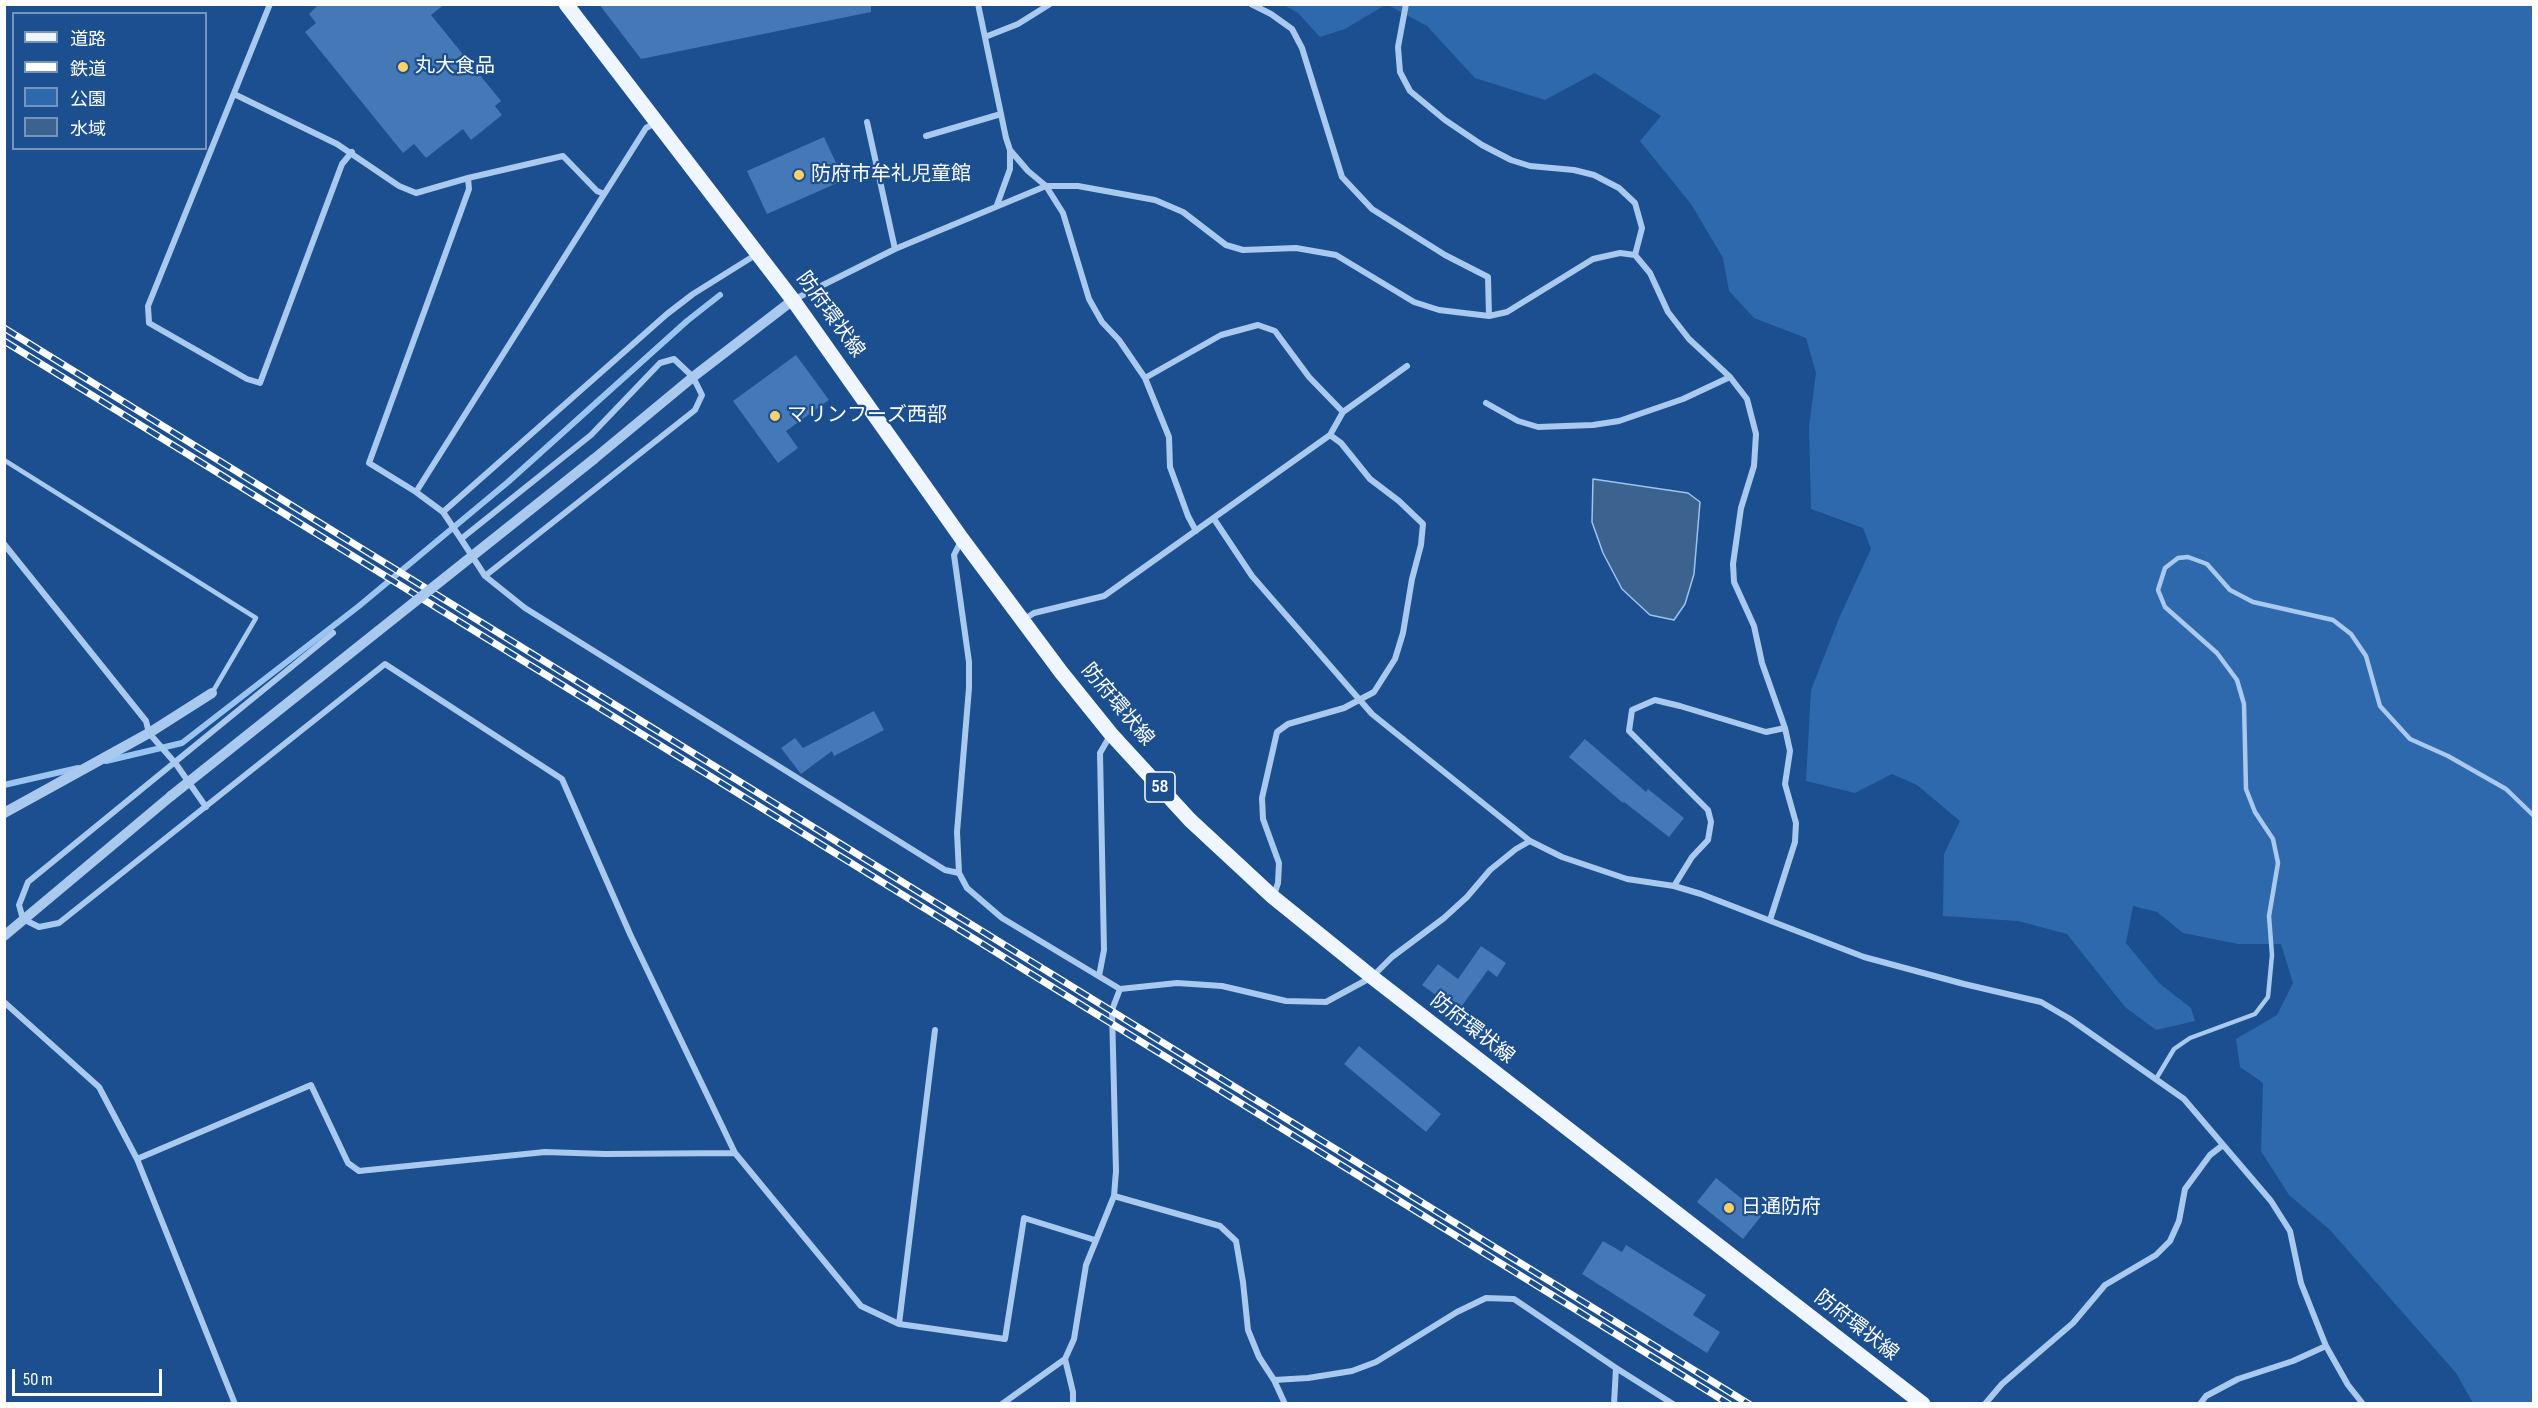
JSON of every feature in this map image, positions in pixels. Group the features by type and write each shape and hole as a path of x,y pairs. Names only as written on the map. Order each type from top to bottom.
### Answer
{"main road":[{"name":"防府環状線","path":"566,4 793,300 962,539 1023,620 1111,734 1190,820 1273,897 1372,976 1923,1404"}],"street":[{"path":"270,4 148,306 149,323 247,379 260,383 342,164 352,152"},
{"path":"978,4 1010,150 1010,170 997,206"},
{"path":"985,37 1018,24 1050,4"},
{"path":"1251,4 1271,14 1292,29 1302,48 1342,177 1372,209 1444,255 1488,277 1489,316"},
{"path":"1406,4 1398,47 1400,72 1410,91 1445,120 1482,145 1511,160 1530,166 1574,170 1594,175 1619,188 1635,203 1642,228 1635,255"},
{"path":"234,94 352,152 399,186 416,193 468,178 563,156 597,191 604,194"},
{"path":"926,136 1001,114"},
{"path":"416,492 646,129 657,122"},
{"path":"867,122 895,249"},
{"path":"1010,150 1028,171 1046,186 1063,213 1089,299 1102,322 1119,340 1145,378 1169,437 1170,467 1196,531"},
{"path":"468,178 469,189 369,463 416,492 442,512 485,576 525,608 945,870 959,873"},
{"path":"4,936 171,796 594,459 693,377 793,300 895,249 1046,186 1078,186 1155,200 1183,212 1226,245 1243,250 1296,248 1336,255 1414,302 1439,310 1489,316 1507,312 1593,259 1620,253 1635,255 1650,273 1668,312 1689,339 1730,377 1747,399 1756,434 1754,466 1740,508 1732,564 1734,582 1754,626 1762,663 1785,728 1790,751 1785,784 1796,823 1795,842 1770,920"},
{"path":"442,512 667,314 693,294 758,253"},
{"path":"1145,378 1221,334 1258,325 1275,331 1309,377 1343,412"},
{"path":"461,539 591,435 660,363 674,359 693,377 702,395 695,410 485,576"},
{"path":"1023,620 1034,613 1104,596 1330,435 1343,412 1407,366"},
{"path":"1486,404 1518,421 1538,427 1593,425 1618,421 1683,399 1730,377"},
{"path":"1273,897 1278,883 1279,864 1263,819 1262,798 1277,732 1288,724 1344,708 1374,692 1395,659 1403,633 1412,579 1421,545 1423,524 1370,479 1341,443 1330,435"},
{"path":"1214,519 1252,576 1372,714 1530,841 1562,857 1627,879 1674,886 1864,957 2042,1002 2070,1018 2184,1099 2271,1201 2290,1232 2301,1283 2326,1346 2348,1385 2363,1404"},
{"path":"962,539 954,555 969,662 957,832 959,873 967,888 1002,918 1120,989 1177,983 1211,985 1287,1001 1326,1002 1372,976 1392,957 1444,918 1467,897 1490,870 1530,841"},
{"path":"4,544 146,721 149,733 176,764 206,807"},
{"path":"333,633 176,764 28,882 19,905 23,919 39,927 59,923 385,664 562,779 630,934 735,1153 861,1306 899,1324 1005,1339 1024,1218 1095,1239"},
{"path":"4,813 149,733 212,693"},
{"path":"1674,886 1692,857 1708,840 1711,822 1708,810 1629,731 1632,710 1655,700 1766,732 1785,728"},
{"path":"1099,976 1104,950 1100,753 1111,734"},
{"path":"1002,1404 1065,1359 1074,1339 1086,1266 1114,1196 1116,1171 1112,1010 1120,989"},
{"path":"4,1002 99,1087 137,1159 234,1404"},
{"path":"899,1324 935,1030"},
{"path":"137,1159 311,1085 348,1164 358,1171 545,1152 735,1153"},
{"path":"1985,1404 2002,1384 2073,1323 2105,1285 2156,1255 2170,1241 2179,1221 2185,1189 2210,1155 2223,1144"},
{"path":"1114,1196 1220,1226 1236,1241 1248,1330 1285,1404"},
{"path":"1274,1380 1308,1378 1352,1371 1376,1362 1457,1312 1486,1298 1514,1299 1674,1404"},
{"path":"2200,1404 2206,1396 2238,1379 2293,1361 2326,1346"},
{"path":"1065,1359 1073,1404"},
{"path":"1614,1404 1616,1368"}],"lane":[{"path":"4,460 256,618 212,693"},
{"path":"2156,1079 2174,1049 2190,1038 2255,1014 2268,997 2272,955 2269,916 2278,863 2273,839 2255,812 2246,789 2244,704 2237,680 2217,653 2165,607 2158,590 2165,568 2178,558 2188,557 2206,564 2230,590 2253,602 2333,620 2351,634 2366,656 2380,706 2410,739 2448,756 2506,789 2534,816"}],"green space":[{"path":"1284,5 1385,5 1345,29 1320,37 1298,13"},
{"path":"1388,5 2533,5 2533,1403 2473,1403 2456,1373 2330,1230 2289,1195 2261,1151 2263,1083 2240,1067 2236,1039 2277,1015 2293,983 2281,944 2238,944 2183,933 2157,912 2133,906 2126,943 2159,983 2191,1008 2195,1021 2156,1030 2125,1007 2067,934 2018,921 1943,916 1944,854 1960,821 1917,785 1892,774 1855,793 1806,781 1811,690 1840,616 1871,549 1863,528 1811,509 1809,426 1816,373 1806,338 1754,318 1729,291 1723,258 1691,204 1640,141 1661,116 1595,73 1545,100 1475,78 1427,26"}],"water":[{"path":"1593,479 1688,493 1700,502 1694,574 1685,604 1674,620 1650,615 1622,589 1603,553 1592,522"}],"building":[{"name":"丸大食品","path":"319,4 445,4 431,15 501,101 495,106 502,115 471,140 463,129 426,158 414,144 403,153 305,32 316,23 309,14"},
{"path":"599,4 871,4 871,12 641,59"},
{"path":"824,137 844,180 767,214 747,171"},
{"name":"マリンフーズ西部","path":"796,355 829,400 786,431 798,448 778,463 733,401"},
{"path":"874,711 884,730 834,756 832,751 801,774 781,748 795,738 803,748"},
{"path":"1585,739 1646,792 1648,789 1684,818 1669,837 1623,803 1569,757"},
{"path":"1481,946 1506,963 1497,977 1488,970 1458,1011 1422,985 1438,964 1458,979"},
{"path":"1359,1046 1441,1114 1426,1132 1344,1064"},
{"name":"日通防府","path":"1716,1178 1762,1215 1743,1239 1697,1202"},
{"path":"1603,1241 1622,1252 1626,1245 1706,1295 1693,1315 1720,1332 1707,1353 1582,1274"}],"waterway":[{"path":"106,761 182,743 359,606 508,482 687,321 720,295"},
{"path":"4,785 78,768"}],"railway":[{"path":"4,328 1749,1404"},
{"path":"4,341 1729,1404"}],"place":[{"name":"丸大食品","path":"403,67"},
{"name":"防府市牟礼児童館","path":"799,175"},
{"name":"マリンフーズ西部","path":"775,416"},
{"name":"日通防府","path":"1729,1208"}]}
